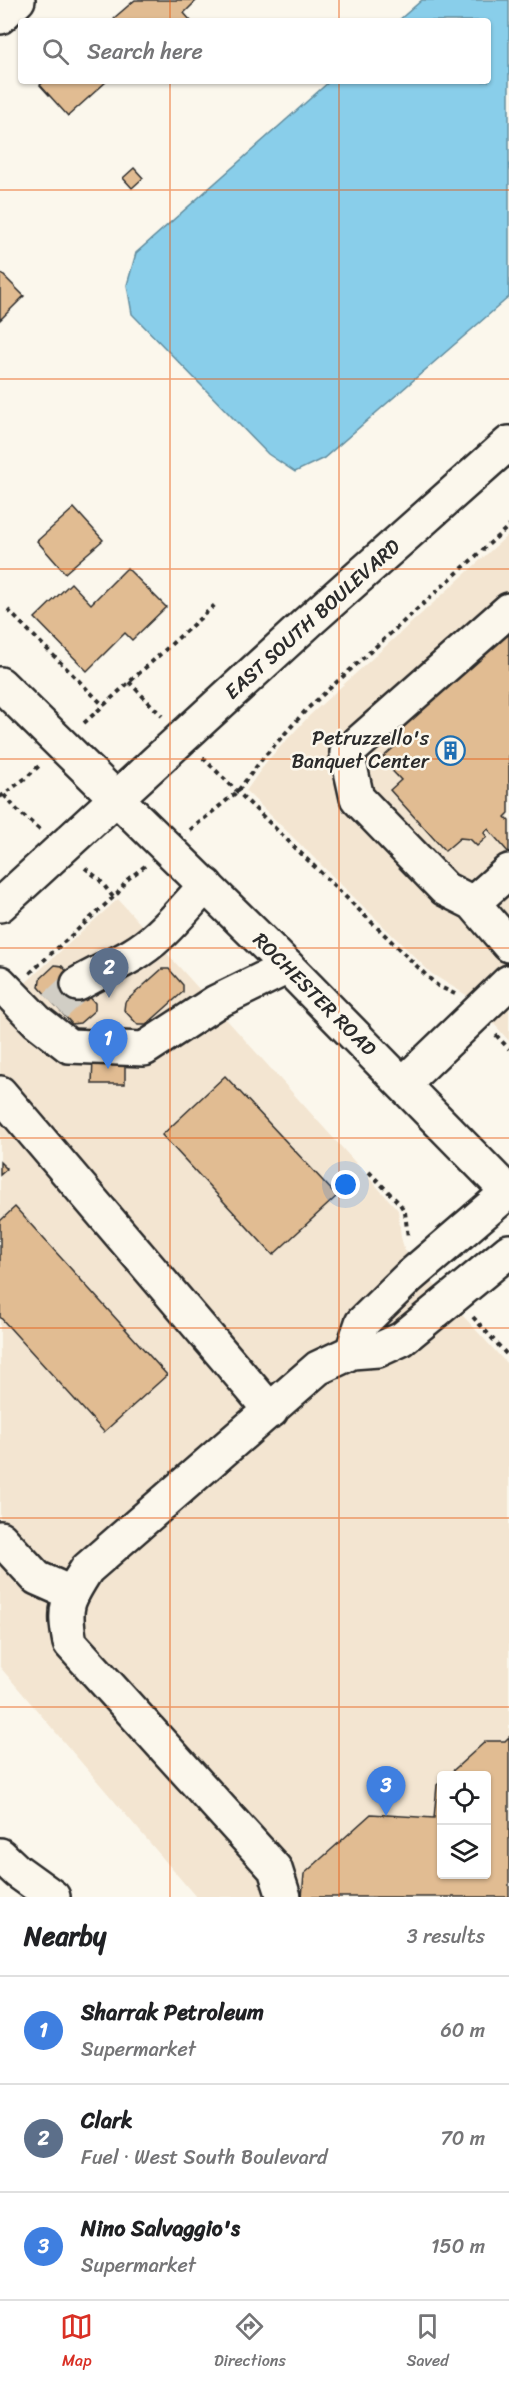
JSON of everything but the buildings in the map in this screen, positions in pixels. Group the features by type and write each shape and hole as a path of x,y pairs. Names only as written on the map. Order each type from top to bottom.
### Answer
{"street":[{"path":"0,16 18,0"},
{"name":"EAST SOUTH BOULEVARD","path":"0,905 308,622 509,443"},
{"path":"509,610 347,753 357,798 445,889 473,903 509,945"},
{"name":"ROCHESTER ROAD","path":"0,684 206,885 509,1193"},
{"path":"473,903 509,871"},
{"path":"57,1004 97,973 113,967 158,937 206,885"},
{"path":"57,1004 69,1046 144,1049 216,1002 288,967"},
{"path":"403,1084 509,982"},
{"path":"4,988 57,1004"},
{"path":"0,1093 271,1411"},
{"path":"352,1352 362,1323 393,1292 509,1193"},
{"path":"284,1897 275,1869 70,1643 65,1616 71,1593 87,1569 318,1368 352,1352 378,1350 402,1339 509,1251"},
{"path":"393,1292 430,1316"},
{"path":"0,1538 37,1578 71,1593"},
{"path":"0,1855 17,1871 53,1897"}],"path":[{"path":"213,812 237,792 263,758 307,709 509,526"},
{"path":"91,716 217,603"},
{"path":"8,610 103,705"},
{"path":"129,682 156,711"},
{"path":"217,772 429,978 438,986 457,994"},
{"path":"27,777 2,796 27,818"},
{"path":"99,879 113,897"},
{"path":"4,988 113,897 128,879"},
{"path":"369,1172 405,1212 406,1234 410,1244"},
{"path":"471,1315 509,1357"}],"shaded area":[{"path":"509,534 509,1041 471,998 432,974 246,791 267,761 310,715"},
{"path":"118,899 398,1210 401,1237 410,1258 509,1366 509,1897 196,1897 0,1667 0,1006"}],"water":[{"path":"422,0 509,0 509,297 324,458 295,472 268,454 132,314 127,285 136,253 327,84 491,84 491,18 401,18"}],"tunnel":[{"path":"55,1006 78,984"}],"place":[{"name":"Petruzzello's Banquet Center","path":"450,750"},
{"name":"Clark","path":"109,998"},
{"name":"Sharrak Petroleum","path":"108,1069"},
{"name":"Nino Salvaggio's","path":"386,1816"}]}
